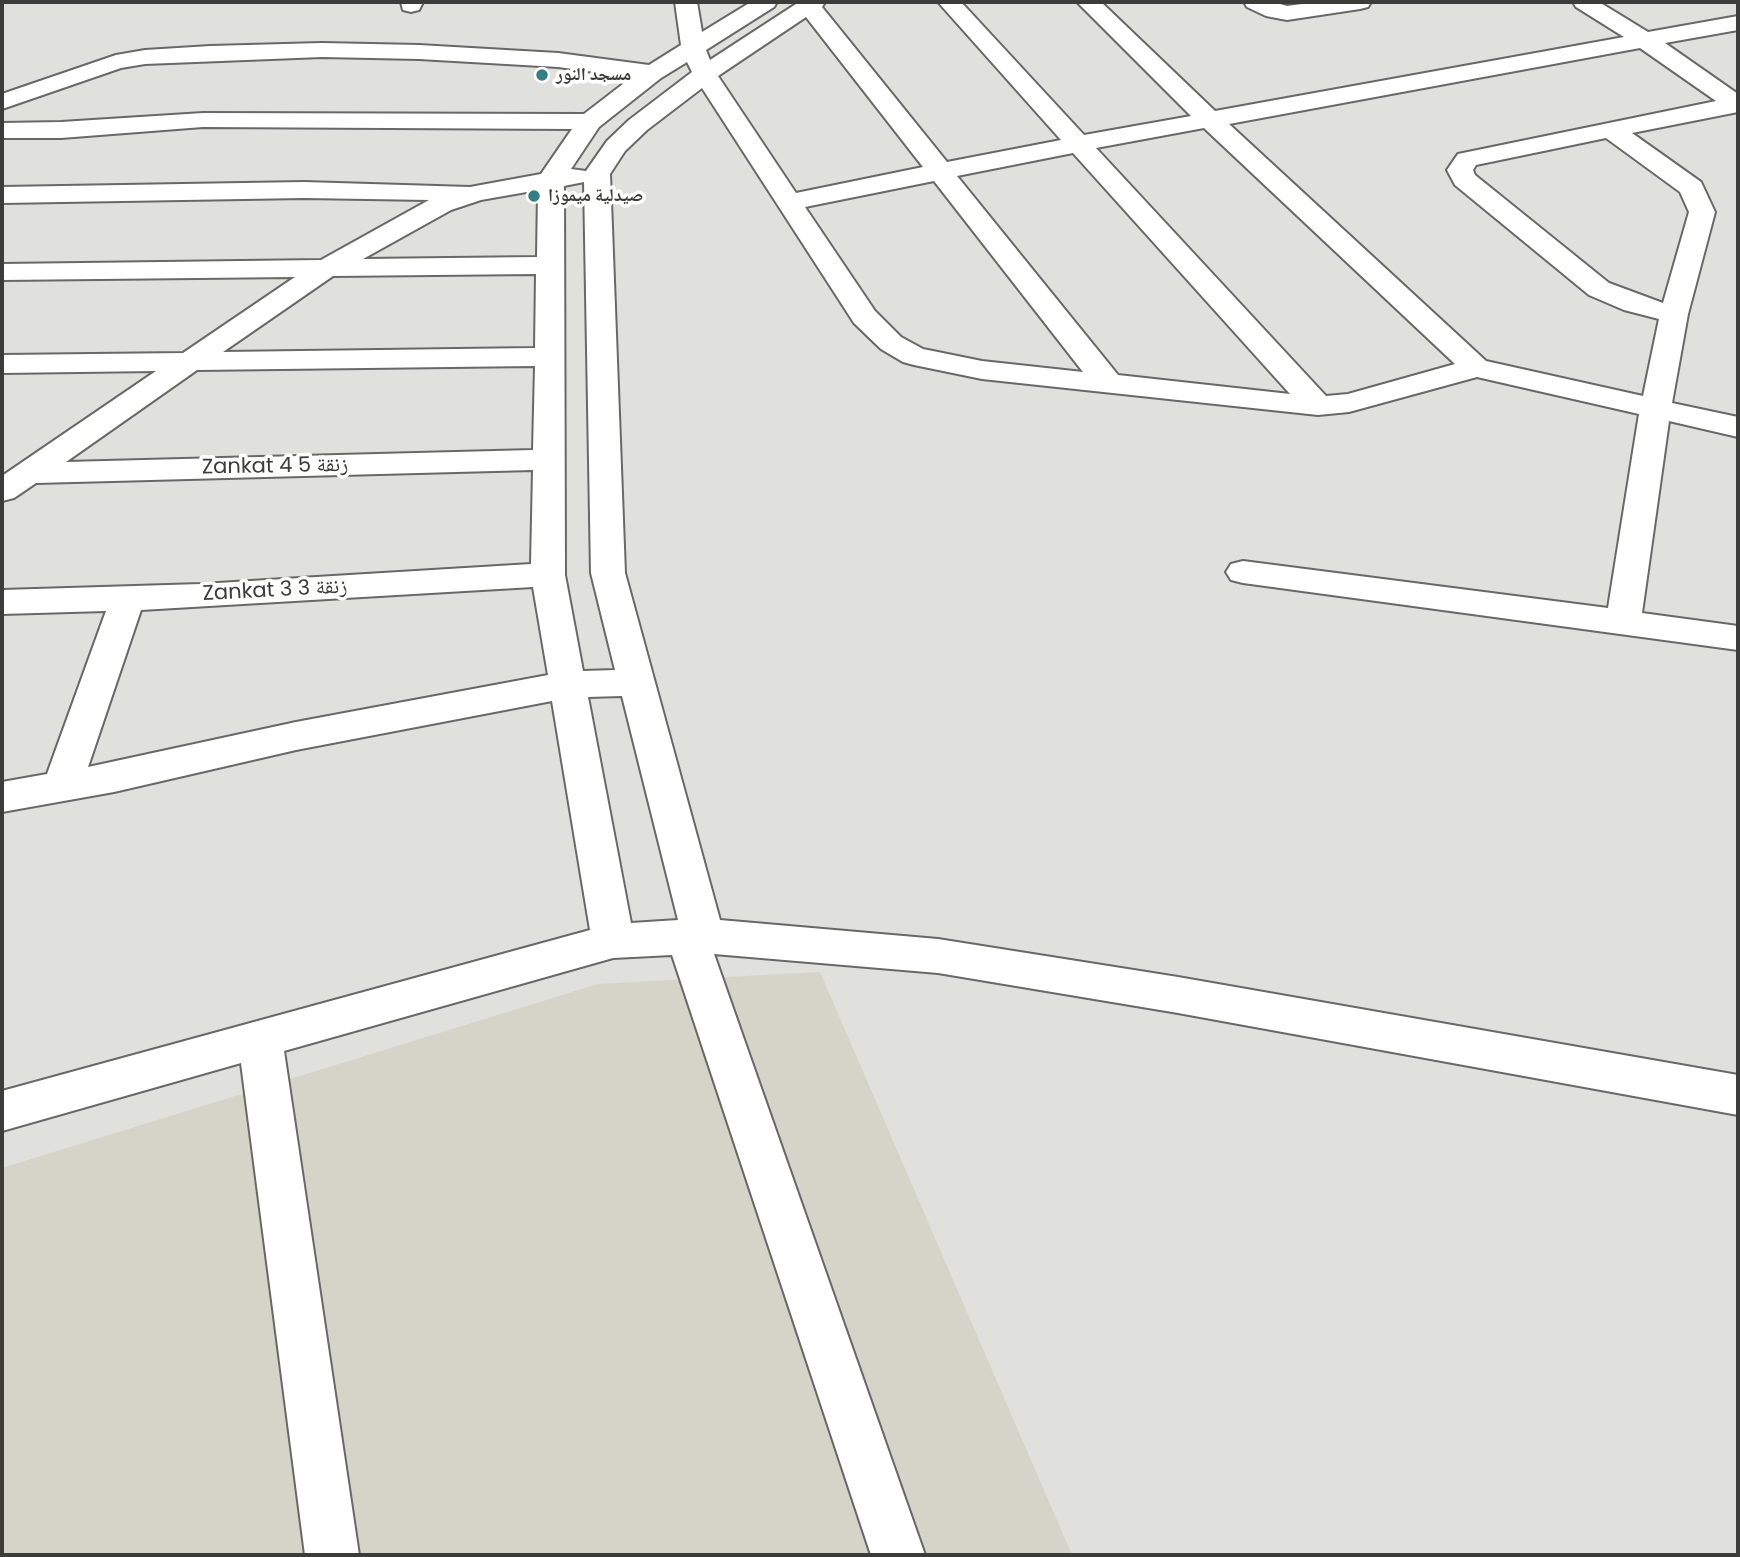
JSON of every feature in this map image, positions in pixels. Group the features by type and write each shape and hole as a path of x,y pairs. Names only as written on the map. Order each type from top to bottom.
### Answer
{"street":[{"path":"686,2 693,48 705,74 864,317 891,343 914,356 944,364 1318,406 1349,402 1476,368 1738,427"},
{"path":"613,941 548,575 551,179 590,122 653,73 766,2"},
{"path":"949,2 1318,406"},
{"path":"1088,2 1211,121 1476,368"},
{"path":"1255,2 1274,11 1287,13 1360,2"},
{"path":"1584,2 1738,105"},
{"path":"898,1555 695,936 608,573 597,174 616,146 638,125 705,74 810,3 1108,383"},
{"path":"789,202 1077,144 1738,23"},
{"path":"2,102 116,62 145,57 210,53 322,50 419,52 558,61 653,73"},
{"path":"1674,314 1634,304 1599,289 1464,179 1460,170 1467,159 1738,105"},
{"path":"2,130 61,130 203,120 590,122"},
{"path":"1610,130 1679,176 1692,188 1699,201 1700,222 1674,314 1656,407 1623,623"},
{"path":"2,491 15,473 194,360 326,268 442,204 477,193 551,179 597,174"},
{"path":"2,195 304,190 477,193"},
{"path":"2,272 550,265"},
{"path":"2,364 550,357"},
{"name":"Zankat 4 زنقة 5","path":"15,473 549,460"},
{"path":"1243,572 1738,638"},
{"name":"Zankat 3 زنقة 3","path":"2,602 128,598 548,575"},
{"path":"62,786 128,598"},
{"path":"2,797 296,736 566,685 635,682"},
{"path":"2,1111 613,941 695,936 938,956 1205,1000 1738,1095"},
{"path":"260,1040 332,1555"}],"shaded area":[{"path":"820,972 1072,1555 2,1555 2,1168 598,984"}],"place":[{"name":"مسجد النور","path":"542,75"},
{"name":"صيدلية ميموزا","path":"534,196"}]}
